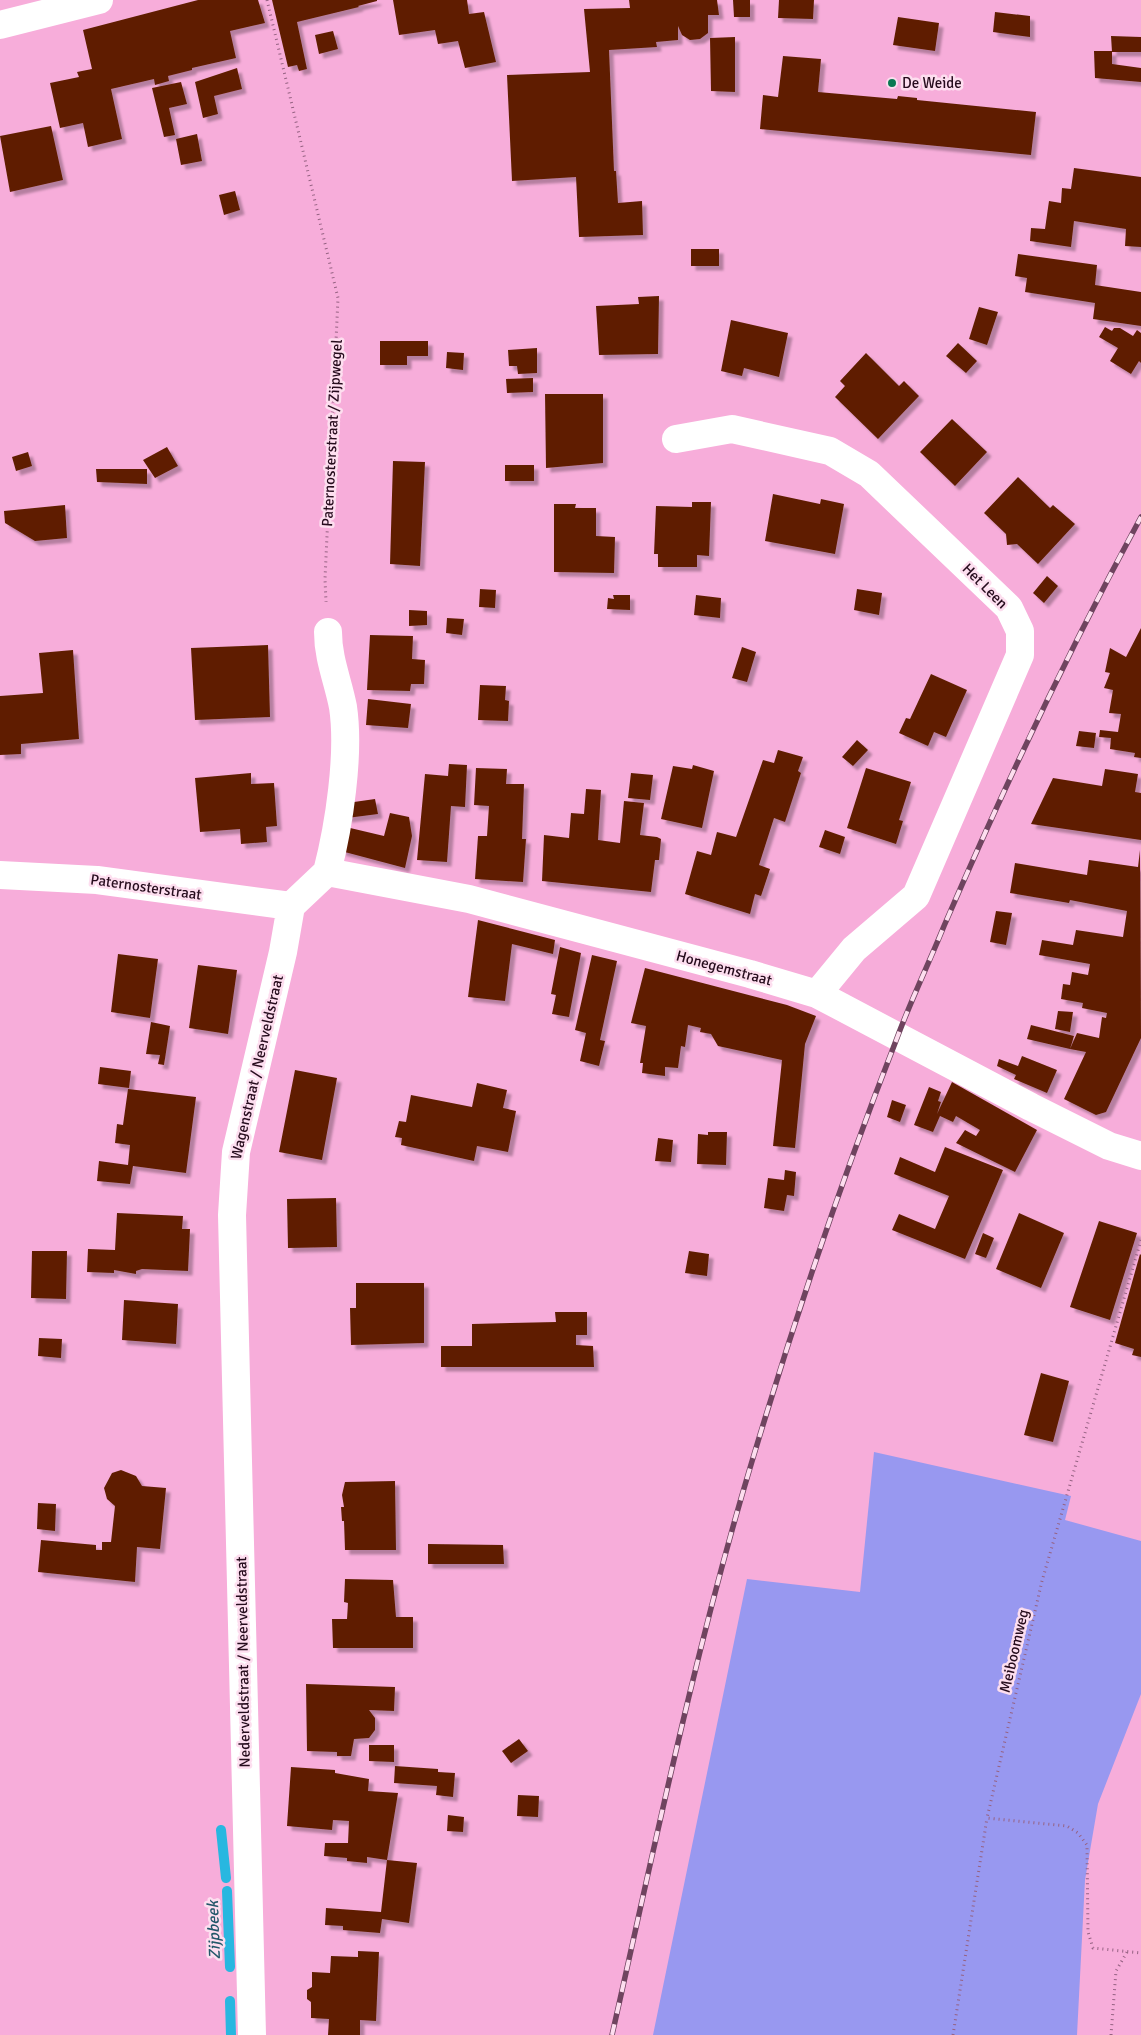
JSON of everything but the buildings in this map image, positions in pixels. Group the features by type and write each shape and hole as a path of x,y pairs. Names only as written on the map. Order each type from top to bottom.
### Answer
{"street":[{"path":"0,24 99,0"},
{"name":"Het Leen","path":"676,439 732,429 830,451 869,474 1009,608 1020,631 1020,655 916,896 854,949 817,994"},
{"path":"291,906 327,872 333,851 344,765 343,708 328,653 328,632"},
{"name":"Honegemstraat","path":"327,872 469,899 750,974 817,994 1031,1107 1109,1146 1141,1156"},
{"name":"Paternosterstraat","path":"0,874 97,880 291,906"},
{"name":"Wagenstraat / Neerveldstraat","path":"234,1289 232,1215 236,1152 283,952 291,906"},
{"name":"Nederveldstraat / Neerveldstraat","path":"234,1289 252,2035"}],"path":[{"name":"Paternosterstraat / Zijpwegel","path":"267,0 338,298 325,580 328,632"},
{"name":"Meiboomweg","path":"953,2035 987,1818 1042,1581 1141,1240"},
{"path":"987,1818 1067,1826 1078,1833 1087,1845 1088,1932 1093,1948 1141,1953"},
{"path":"1111,2035 1116,1971 1127,1952"}],"shaded area":[{"path":"874,1452 1071,1496 1065,1520 1141,1541 1141,1694 1098,1804 1085,1880 1077,2035 653,2035 747,1579 860,1592"}],"waterway":[{"name":"Zijpbeek","path":"221,1830 226,1878"},
{"name":"Zijpbeek","path":"227,1891 230,1967"},
{"name":"Zijpbeek","path":"230,2001 231,2035"}],"railway":[{"path":"612,2035 676,1750 711,1609 750,1468 783,1359 819,1252 902,1024 967,874 1063,668 1141,517"}],"place":[{"name":"De Weide","path":"892,83"}]}
